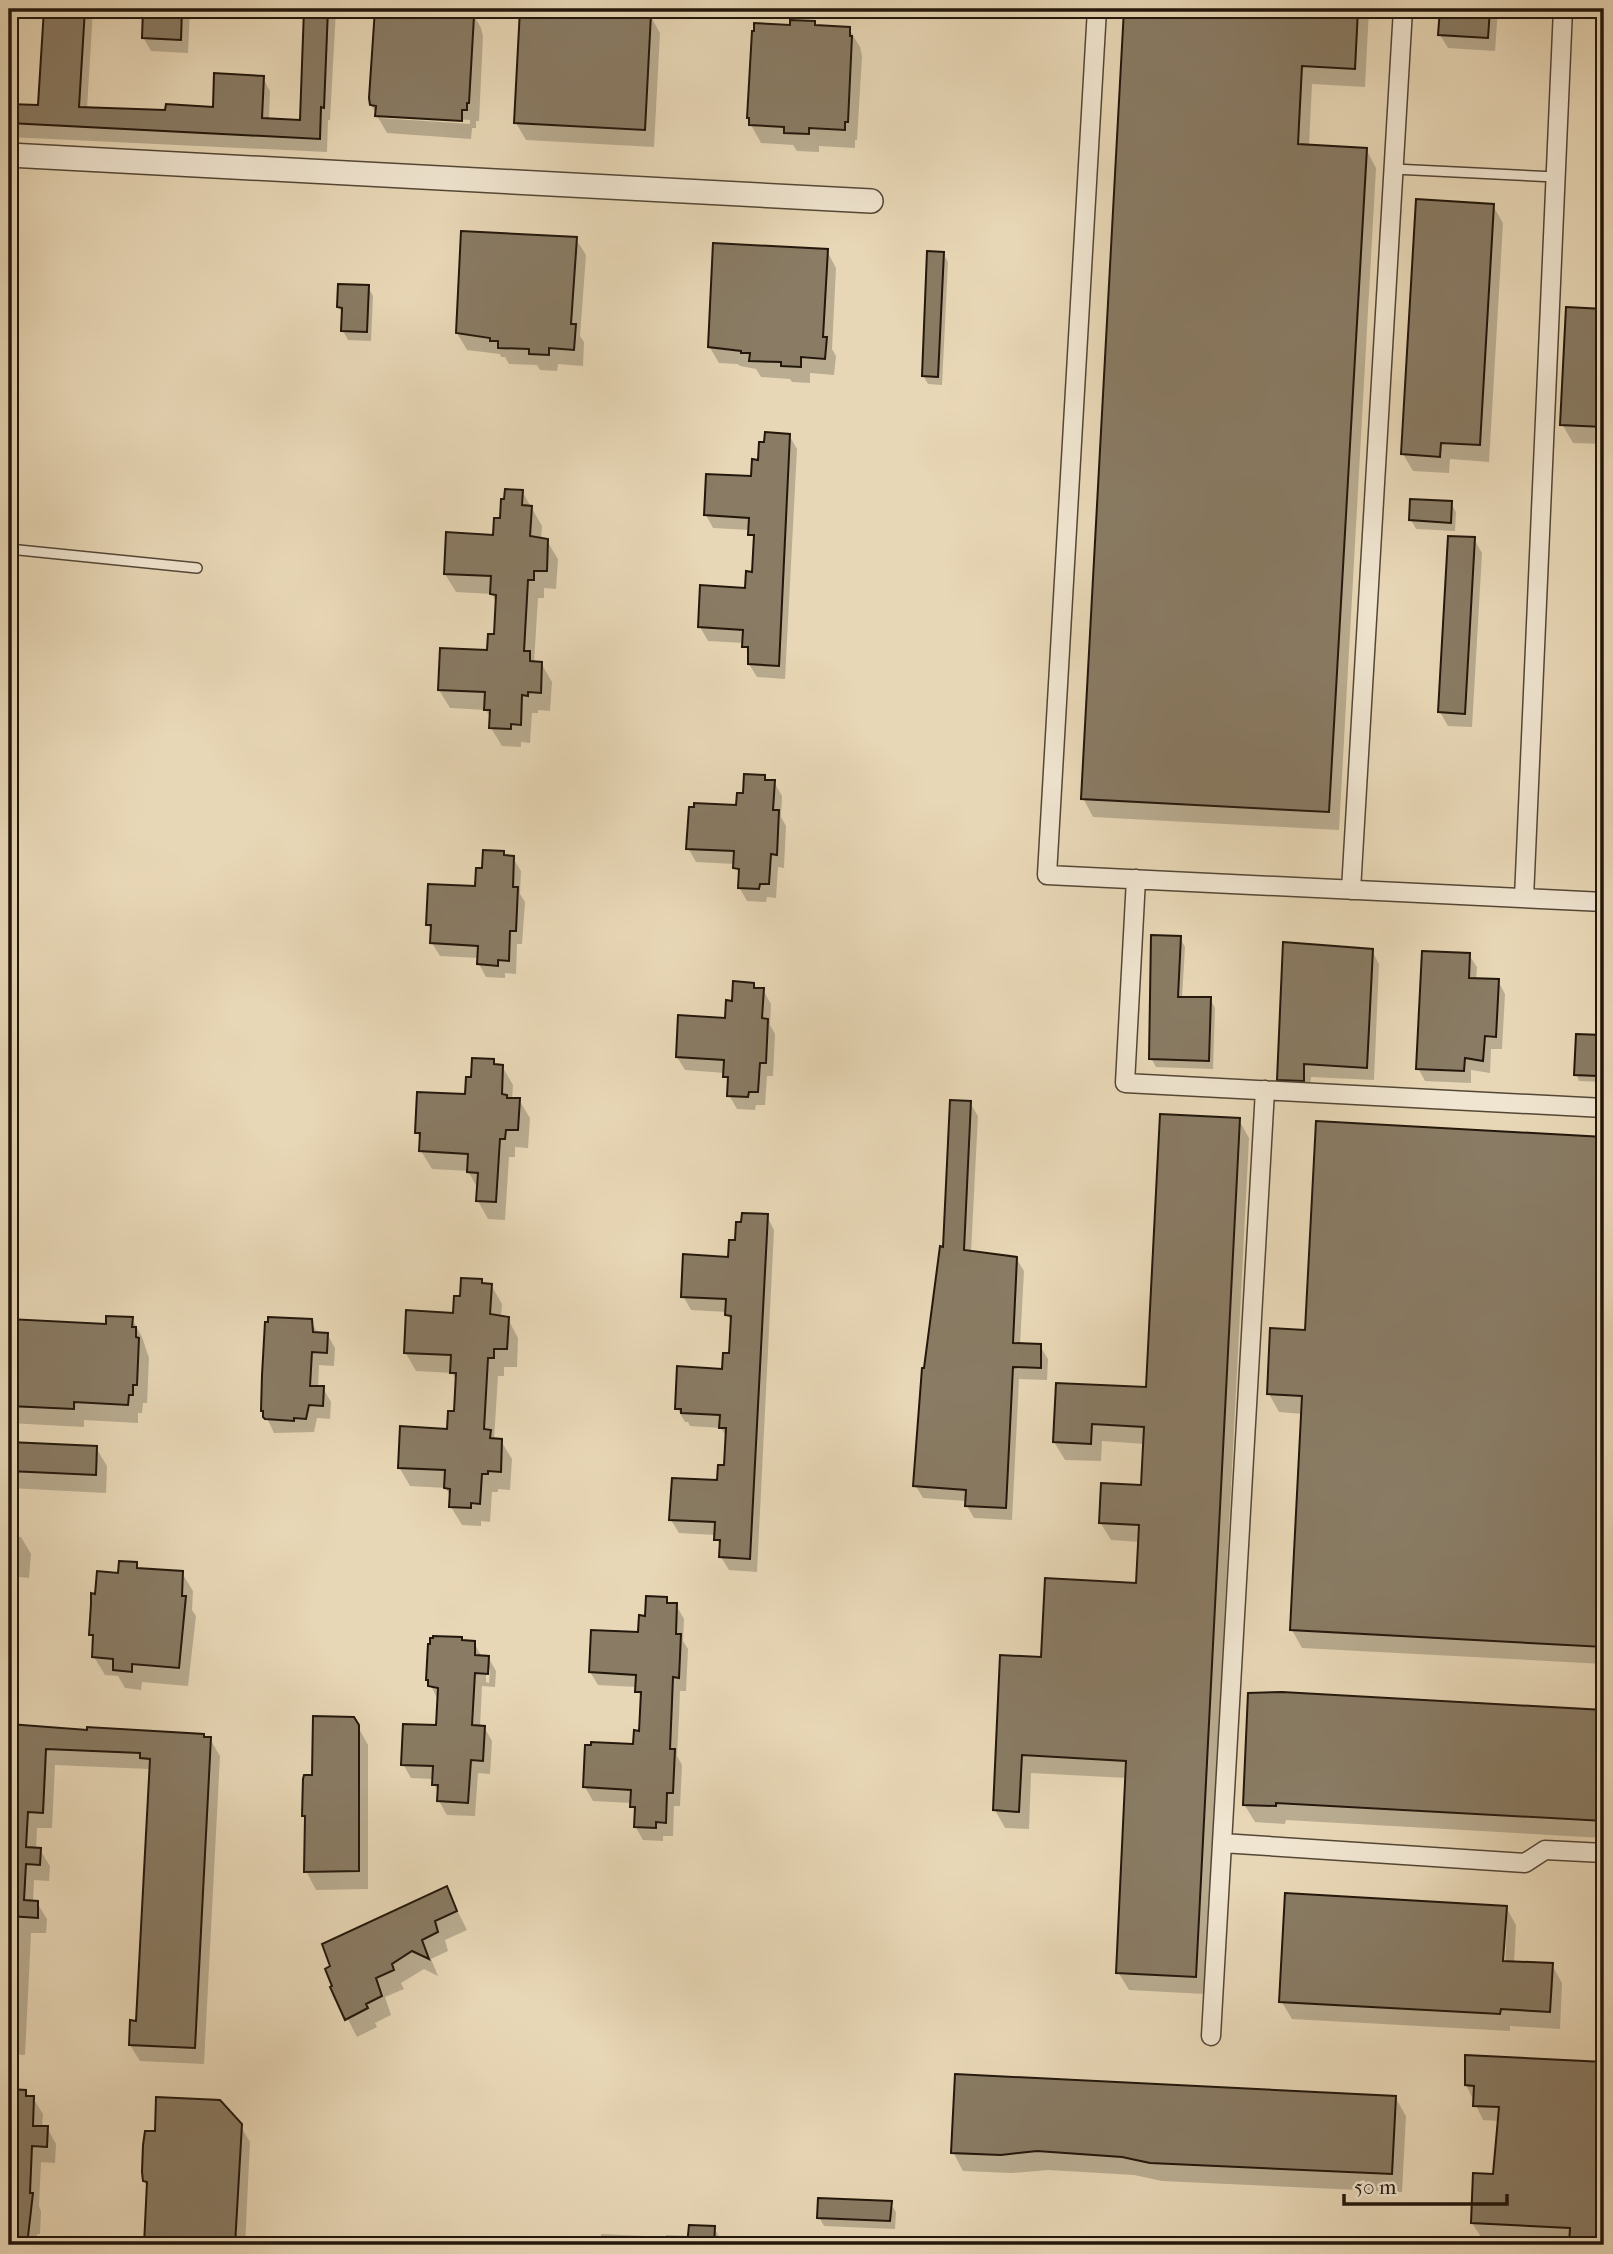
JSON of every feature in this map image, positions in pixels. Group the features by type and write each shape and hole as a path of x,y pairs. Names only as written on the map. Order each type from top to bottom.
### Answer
{"street":[{"path":"1097,9 1047,875 1604,902"},
{"path":"1351,890 1404,9"},
{"path":"1524,898 1563,9"},
{"path":"9,155 871,201"},
{"path":"1136,879 1125,1083 1604,1108"},
{"path":"1211,2036 1265,1090"},
{"path":"1222,1843 1525,1863 1545,1850 1604,1853"}],"lane":[{"path":"1394,169 1555,177"},
{"path":"9,549 197,568"}],"building":[{"path":"44,9 85,9 79,107 165,110 166,104 213,107 214,73 264,76 262,118 300,120 304,9 328,9 320,139 9,123 9,104 38,105"},
{"path":"143,9 182,9 181,40 142,38"},
{"path":"375,9 472,9 471,16 474,16 469,103 467,110 462,110 462,121 375,116 376,106 370,105 369,98"},
{"path":"520,9 651,14 645,130 514,123"},
{"path":"1124,9 1358,9 1355,69 1302,66 1298,144 1367,148 1329,812 1081,799"},
{"path":"1440,9 1490,9 1488,38 1438,35"},
{"path":"790,20 850,27 852,36 848,122 845,122 845,130 809,128 809,134 784,133 784,127 749,125 747,118 754,23 790,25"},
{"path":"1416,199 1494,204 1480,445 1441,443 1440,457 1401,454"},
{"path":"461,231 577,237 571,324 576,324 574,350 549,348 549,355 529,354 529,349 498,348 498,341 490,341 490,338 456,333"},
{"path":"713,243 828,249 823,337 827,337 825,359 801,357 801,367 781,366 781,362 749,361 750,353 708,347"},
{"path":"927,251 944,252 938,377 922,376"},
{"path":"338,284 369,285 367,332 341,331 342,308 337,307"},
{"path":"1566,307 1604,309 1604,427 1560,425"},
{"path":"765,432 790,434 779,666 748,664 748,647 742,647 743,630 698,627 700,585 745,588 746,571 752,572 754,535 748,535 749,518 704,515 706,474 751,476 752,459 758,460 759,442 764,442"},
{"path":"505,489 523,490 522,505 532,506 530,536 548,539 547,571 534,571 534,580 528,580 524,651 530,651 530,661 542,662 541,693 528,692 528,696 522,695 521,725 511,724 511,729 489,728 490,710 484,710 485,692 438,690 440,648 487,650 488,634 494,634 496,595 490,594 491,576 444,574 446,532 493,535 494,518 500,518 501,499 504,499"},
{"path":"1410,499 1452,501 1451,523 1409,520"},
{"path":"1448,536 1475,537 1465,714 1438,712"},
{"path":"744,774 765,775 765,780 775,780 773,810 779,810 777,855 771,854 769,884 760,884 759,889 738,888 739,869 733,868 734,851 686,849 689,807 694,807 694,803 736,805 737,793 743,793"},
{"path":"483,850 504,851 504,855 514,856 513,887 518,887 516,931 510,931 509,961 498,960 498,966 477,964 478,946 430,943 431,925 426,925 428,884 475,886 476,868 482,868"},
{"path":"1151,935 1181,936 1178,997 1211,997 1209,1061 1149,1059"},
{"path":"1283,942 1373,949 1367,1068 1304,1064 1304,1081 1277,1080"},
{"path":"1422,951 1470,953 1469,978 1499,979 1496,1037 1485,1036 1483,1061 1465,1058 1464,1071 1416,1069"},
{"path":"733,981 754,983 754,988 764,988 762,1018 768,1019 766,1063 760,1063 758,1092 749,1092 748,1097 727,1096 728,1077 723,1077 724,1060 676,1057 678,1015 725,1018 726,1000 732,1001"},
{"path":"1576,1034 1602,1035 1598,1076 1574,1075"},
{"path":"472,1058 494,1059 494,1064 503,1065 502,1094 507,1095 507,1098 520,1098 518,1130 506,1130 505,1139 500,1139 496,1202 476,1201 478,1173 467,1172 468,1154 419,1151 420,1133 415,1133 417,1092 465,1094 466,1077 471,1077"},
{"path":"950,1100 971,1101 964,1250 1017,1257 1013,1343 1041,1344 1041,1368 1013,1367 1006,1508 965,1506 966,1490 913,1486 922,1368 940,1246 943,1247"},
{"path":"1160,1114 1240,1118 1196,1977 1116,1973 1126,1761 1022,1755 1019,1812 993,1810 1000,1655 1041,1657 1045,1578 1136,1583 1139,1525 1099,1523 1101,1483 1141,1485 1144,1427 1092,1424 1091,1444 1053,1442 1056,1383 1146,1387"},
{"path":"1316,1121 1604,1137 1604,1647 1290,1630 1302,1396 1267,1394 1270,1328 1305,1330"},
{"path":"742,1213 768,1214 750,1559 719,1557 720,1540 714,1540 715,1522 669,1520 672,1478 717,1480 718,1465 724,1465 726,1428 719,1428 720,1415 681,1413 681,1409 675,1409 677,1366 722,1369 723,1353 729,1353 731,1316 725,1315 726,1299 681,1297 683,1254 728,1257 729,1240 735,1240 736,1222 741,1222"},
{"path":"461,1278 482,1279 482,1283 492,1284 490,1314 509,1317 507,1349 494,1349 494,1358 488,1358 484,1429 491,1430 490,1438 502,1439 501,1472 488,1471 488,1474 482,1474 480,1504 471,1503 471,1508 449,1507 450,1489 444,1488 445,1470 398,1468 400,1426 447,1429 448,1411 454,1411 456,1373 450,1373 451,1355 404,1353 406,1310 453,1313 454,1296 460,1296"},
{"path":"106,1316 133,1317 132,1327 136,1327 136,1337 139,1338 137,1385 133,1385 133,1395 129,1395 128,1405 74,1402 74,1409 9,1406 9,1319 106,1324"},
{"path":"268,1317 312,1319 313,1332 328,1333 327,1353 312,1352 310,1386 324,1386 323,1406 309,1405 306,1419 294,1418 294,1421 263,1417 262,1375 265,1322 268,1322"},
{"path":"9,1442 97,1446 96,1475 9,1471"},
{"path":"119,1561 137,1562 137,1568 183,1571 182,1596 186,1596 179,1668 132,1664 132,1672 113,1670 113,1659 92,1657 93,1635 89,1635 91,1593 95,1594 97,1571 118,1573"},
{"path":"646,1596 667,1597 667,1603 677,1603 676,1634 681,1634 679,1678 673,1677 670,1749 675,1749 673,1793 667,1793 666,1823 656,1822 656,1828 634,1827 635,1807 630,1807 631,1790 583,1787 585,1745 591,1745 591,1742 633,1744 634,1730 639,1731 641,1692 635,1692 636,1675 589,1672 591,1630 638,1632 639,1615 645,1616"},
{"path":"433,1636 462,1637 462,1640 475,1641 475,1655 489,1656 488,1674 475,1673 472,1725 485,1726 483,1761 471,1760 468,1803 437,1801 438,1785 432,1785 433,1766 401,1765 403,1724 436,1725 438,1688 428,1686 426,1680 428,1644"},
{"path":"1282,1692 1604,1710 1604,1821 1276,1803 1276,1806 1243,1805 1248,1693"},
{"path":"313,1716 354,1717 359,1725 359,1871 304,1872 303,1779 304,1775 312,1775"},
{"path":"9,1724 204,1734 204,1737 211,1737 195,2048 129,2045 130,2020 136,2021 150,1759 140,1758 140,1753 46,1749 43,1813 28,1812 26,1847 41,1848 40,1865 26,1864 24,1900 38,1901 38,1918 9,1916"},
{"path":"447,1886 457,1911 435,1921 438,1932 422,1940 429,1959 412,1951 392,1964 394,1970 376,1978 382,1996 366,2004 368,2008 345,2020 330,1987 332,1986 325,1969 330,1966 322,1944"},
{"path":"1285,1893 1507,1906 1503,1961 1553,1963 1550,2012 1501,2009 1500,2014 1279,2002"},
{"path":"1465,2055 1604,2062 1604,2245 1569,2245 1570,2228 1471,2223 1473,2173 1493,2174 1499,2107 1473,2106 1474,2086 1465,2085"},
{"path":"955,2074 1396,2096 1392,2174 1150,2163 1122,2157 1037,2151 1001,2155 951,2153"},
{"path":"9,2089 26,2090 26,2096 34,2096 33,2126 48,2126 47,2147 32,2146 30,2193 33,2193 27,2245 9,2245"},
{"path":"156,2097 220,2100 242,2124 235,2245 144,2245 147,2182 143,2181 142,2172 143,2145 145,2131 155,2131"},
{"path":"818,2198 892,2201 890,2221 817,2218"},
{"path":"689,2225 715,2226 714,2245 687,2245"}]}
